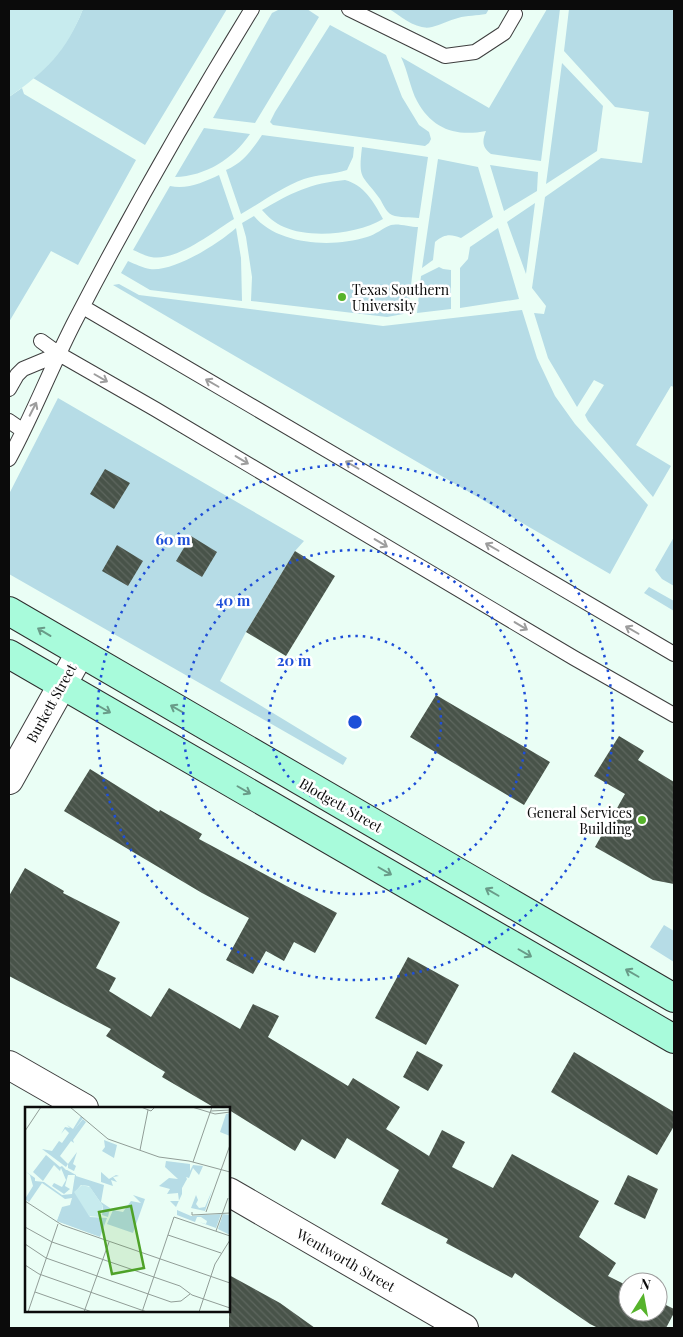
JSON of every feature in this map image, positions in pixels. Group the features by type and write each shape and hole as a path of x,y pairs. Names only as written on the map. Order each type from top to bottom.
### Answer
{"main road":[{"name":"Blodgett Street","path":"9,611 674,998"},
{"path":"9,654 674,1039"},
{"path":"497,936 514,905"}],"street":[{"name":"Burkett Street","path":"9,780 80,653"},
{"path":"9,1065 82,1107"},
{"name":"Wentworth Street","path":"230,1193 464,1328"}],"lane":[{"path":"9,459 59,354 116,244 198,97 252,9"},
{"path":"349,9 445,56 474,52 482,48 504,34 515,14"},
{"path":"83,307 674,654"},
{"path":"41,341 59,354 156,409 674,715"},
{"path":"9,389 22,369 59,354"},
{"path":"9,422 22,430"}],"shaded area":[{"path":"9,9 83,9 70,37 54,59 34,79 9,97"},
{"path":"83,9 227,9 145,145 33,78 49,64 62,47"},
{"path":"280,9 307,9 319,17 255,123 213,118 272,13"},
{"path":"389,9 489,9 486,14 461,17 426,28 409,22"},
{"path":"547,9 560,9 541,161 491,154 484,144 486,131 475,133 455,132 438,124 423,111 417,101 401,57 489,108"},
{"path":"569,9 674,9 674,387 671,386 636,445 671,466 653,497 588,421 585,415 604,385 594,380 577,407 548,358 534,313 544,314 546,306 532,288 545,197 601,158 642,163 649,112 615,107 564,51"},
{"path":"330,25 386,55 402,97 419,125 429,132 431,139 429,143 425,146 273,125 270,122"},
{"path":"562,63 603,106 597,151 546,184"},
{"path":"22,88 24,94 136,160 78,265 51,251 9,322 9,97"},
{"path":"204,128 250,134 227,158 208,170 175,177"},
{"path":"262,135 354,147 353,157 347,170 309,177 296,182 241,214 226,170 242,160"},
{"path":"362,147 428,157 419,218 395,216 386,210 380,199 365,181 361,172"},
{"path":"438,159 478,167 493,217 461,238 448,235 439,239 435,242 433,260 422,268"},
{"path":"490,165 538,172 537,191 504,211"},
{"path":"219,175 234,219 194,245 172,255 151,257 133,250 170,186 189,186"},
{"path":"345,180 352,182 363,190 383,219 348,231 321,234 307,233 295,231 281,225 272,220 262,210 311,186"},
{"path":"535,203 526,274 507,222"},
{"path":"254,216 264,226 277,233 306,242 322,243 353,240 373,235 388,226 394,225 418,227 408,310 403,314 387,317 251,301 252,277 242,223"},
{"path":"236,228 241,258 242,301 150,290 121,273 128,261 150,269 160,269 183,262 218,242"},
{"path":"498,228 519,299 460,308 460,268 468,259 470,247"},
{"path":"439,267 451,270 451,309 417,313 421,276"},
{"path":"119,284 139,295 383,326 522,310 537,358 555,396 575,424 648,505 610,574 113,285"},
{"path":"58,398 304,541 295,551 246,632 220,681 347,758 343,765 9,574 9,494"},
{"path":"674,537 674,586 662,579 655,570"},
{"path":"649,587 674,601 674,611 644,593"},
{"path":"664,925 674,931 674,962 650,947"}],"building":[{"path":"105,469 130,483 114,509 90,494"},
{"path":"191,536 217,552 202,577 176,561"},
{"path":"117,545 143,561 128,586 102,571"},
{"path":"295,551 335,576 286,656 246,632"},
{"path":"436,695 550,762 524,805 410,737"},
{"name":"General Services Building","path":"619,736 644,751 638,760 674,782 674,884 653,880 595,847 625,794 594,776"},
{"path":"90,769 159,812 160,810 202,834 199,839 337,913 315,953 294,942 284,961 266,951 253,974 226,960 249,918 202,893 64,811"},
{"path":"25,868 64,891 63,893 120,922 96,968 116,978 109,991 151,1017 169,988 240,1029 253,1004 279,1016 268,1037 348,1086 353,1078 400,1107 386,1129 429,1156 442,1130 465,1142 452,1167 493,1188 512,1154 599,1201 579,1237 616,1263 608,1276 618,1281 618,1322 668,1322 668,1306 674,1309 674,1313 666,1328 598,1328 590,1324 515,1273 512,1278 446,1243 448,1239 381,1204 399,1170 347,1138 335,1159 302,1139 295,1151 230,1111 230,1107 213,1107 162,1077 165,1072 106,1036 111,1029 9,976 9,896"},
{"path":"408,957 459,985 426,1045 375,1018"},
{"path":"417,1051 443,1065 428,1091 403,1077"},
{"path":"574,1052 674,1112 674,1126 657,1155 551,1092"},
{"path":"628,1175 658,1189 645,1219 614,1204"},
{"path":"230,1276 280,1303 315,1328 229,1328"}],"place":[{"name":"Texas Southern University","path":"342,297"},
{"name":"General Services Building","path":"642,820"}]}
